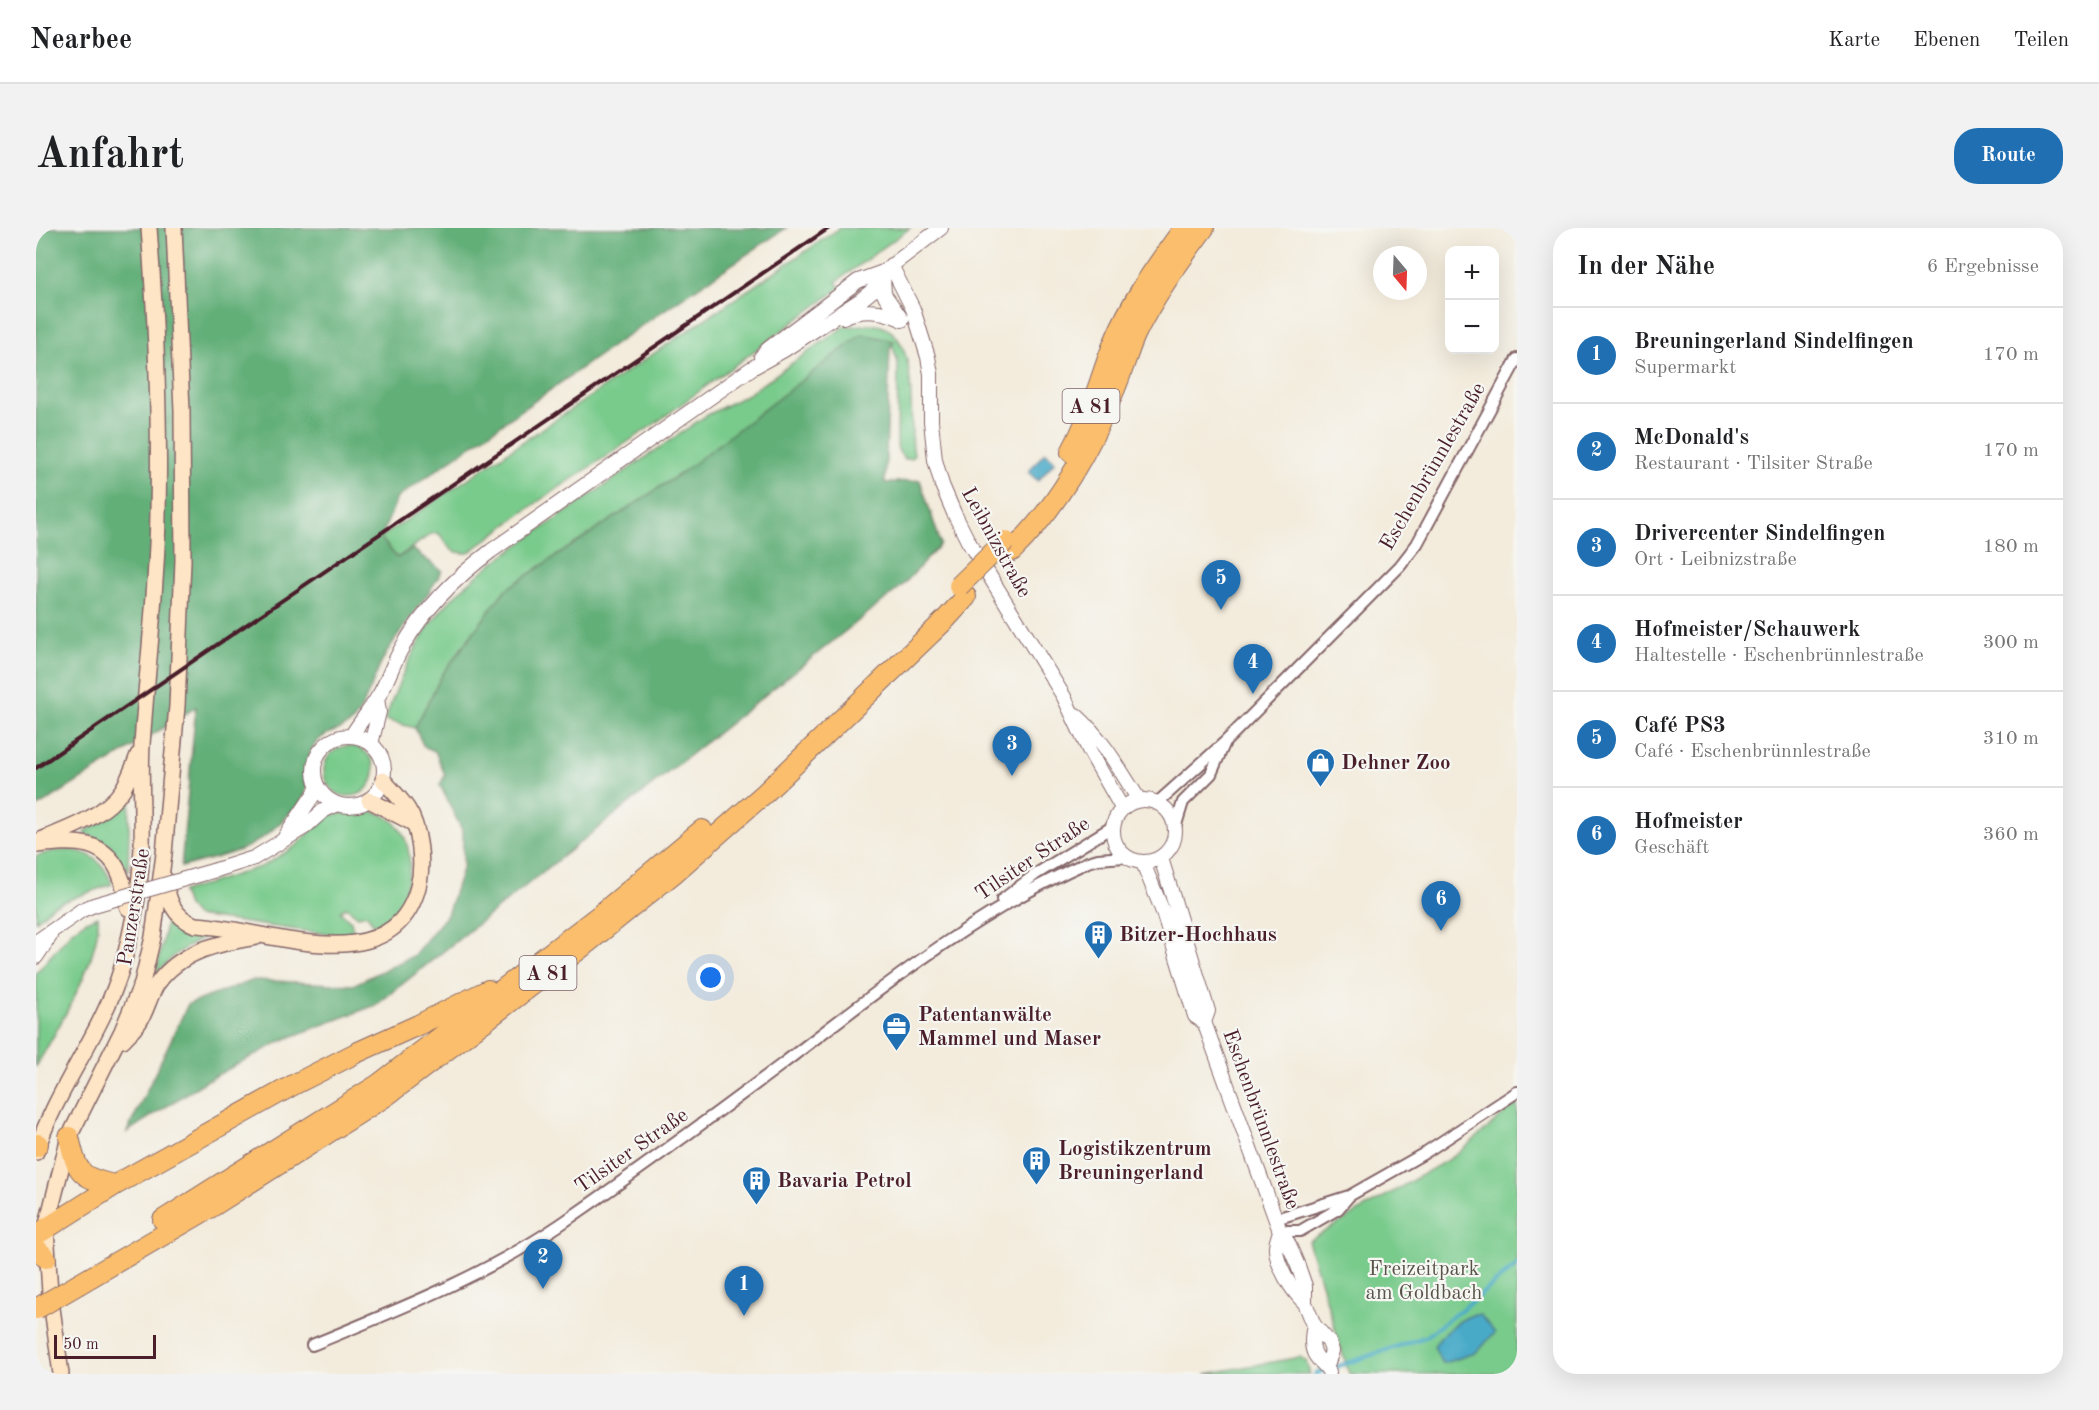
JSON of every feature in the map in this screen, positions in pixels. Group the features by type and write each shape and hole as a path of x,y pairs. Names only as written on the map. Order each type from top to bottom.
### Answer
{"highway":[{"name":"A 81","path":"1009,546 1077,441 1098,391 1113,346 1131,306 1184,228"},
{"name":"A 81","path":"36,1309 76,1279 200,1197 379,1084 530,969 669,858 764,777 1009,546 1042,519 1076,468 1103,417 1134,337 1176,266 1204,228"},
{"name":"A 81","path":"36,1295 76,1279 213,1206 386,1096 581,948 673,874 765,793 946,619 962,591"},
{"path":"41,1231 115,1185 305,1078 530,969"},
{"path":"69,1137 74,1161 82,1173 93,1180 115,1185"}],"main road":[{"path":"37,1148 72,1071 102,1015 121,969 138,894 142,846 142,747 153,623 158,513 149,228"},
{"name":"Panzerstraße","path":"69,1137 131,1011 142,983 153,937 164,854 181,638 183,524 182,410 174,228"},
{"path":"36,844 79,824 112,802 122,790 142,747"},
{"path":"164,854 166,890 171,904 180,916 195,925 238,929 265,936 342,945 357,944 376,938 392,929 409,910 421,878 421,856 413,823 407,808 383,780"},
{"path":"369,800 413,823"},
{"path":"36,844 84,843 102,851 117,868 132,926"},
{"path":"111,1052 140,1021 157,985 179,962 204,948 225,942 265,936"},
{"path":"62,1374 41,1253 41,1231 69,1137"}],"street":[{"path":"752,368 768,349 858,281 887,269 941,228"},
{"path":"887,269 884,294 901,319 924,343"},
{"path":"352,735 377,698 393,663 415,627 431,606 462,574 491,551 752,368 784,350 878,286 887,269"},
{"name":"Leibnizstraße","path":"887,269 913,309 924,343 931,374 931,420 935,460 942,485 968,541 1073,712 1089,750 1122,808"},
{"path":"814,330 863,311 880,312 901,319"},
{"name":"Eschenbrünnlestraße","path":"1158,803 1225,742 1400,566 1417,544 1517,359"},
{"path":"372,744 379,712 377,698"},
{"name":"Leibnizstraße","path":"1073,712 1092,729 1139,800"},
{"path":"344,735 364,738 372,744 381,756 384,768 383,780 378,791 369,800 358,805 337,804 325,797 318,788 313,773 315,758 319,751 330,741 344,735"},
{"name":"Eschenbrünnlestraße","path":"1175,828 1183,802 1211,774 1225,742"},
{"path":"284,838 318,788"},
{"path":"1139,800 1158,803 1170,813 1175,828 1172,845 1161,858 1143,863 1125,857 1114,844 1112,827 1114,820 1122,808 1139,800"},
{"path":"36,942 82,910 245,862 305,827 323,811 337,804"},
{"name":"Tilsiter Straße","path":"312,1345 415,1302 484,1269 535,1240 705,1121 1036,874 1112,827"},
{"name":"Tilsiter Straße","path":"946,943 1010,901 1065,872 1098,859 1125,857"},
{"name":"Eschenbrünnlestraße","path":"1161,858 1208,1011 1204,1022"},
{"name":"Eschenbrünnlestraße","path":"1143,863 1162,912 1195,1016 1204,1022 1278,1225 1288,1243 1305,1286 1305,1303 1314,1325 1329,1342 1332,1352 1324,1366"},
{"path":"36,957 54,929"},
{"path":"1278,1225 1350,1197 1428,1151 1517,1092"},
{"path":"1278,1225 1300,1231 1338,1209 1350,1197"},
{"name":"Eschenbrünnlestraße","path":"1314,1325 1311,1336 1324,1366"}],"green space":[{"path":"36,228 786,228 648,321 397,498 381,538 397,558 412,549 442,571 386,654 354,720 320,739 311,750 307,768 306,792 298,806 262,839 250,846 181,867 196,707 36,808"},
{"path":"840,228 910,228 836,282 840,288 653,425 539,501 468,553 452,550 438,533 431,534 397,558 380,538"},
{"path":"848,324 849,327 882,326 897,338 904,351 910,386 914,454 912,458 905,459 897,446 898,363 892,344 894,341 680,474 505,590 442,675 415,728 385,720 401,678 422,637 446,605 478,575 704,417 748,394"},
{"path":"862,334 894,341 890,348 885,483 920,480 941,544 902,586 376,1005 285,1039 206,1081 127,1132 188,1004 254,980 353,985 413,956 447,915 463,866 463,832 440,785 445,775 435,751 424,747 415,728 442,675 505,590 680,474"},
{"path":"344,746 354,746 367,753 374,766 374,776 367,789 354,796 344,796 335,792 328,785 324,776 324,766 328,757 335,750"},
{"path":"130,796 128,871 110,848 85,834 85,831 109,816"},
{"path":"366,811 381,814 393,821 402,832 409,859 409,874 400,902 377,925 373,924 367,914 358,916 346,907 340,912 351,921 354,935 320,933 196,916 187,906 182,892 263,866 296,846 328,815"},
{"path":"71,850 85,853 97,860 106,871 112,884 54,905 36,921 36,856 53,851"},
{"path":"98,916 93,952 85,973 66,1014 36,1067 36,973 73,930"},
{"path":"167,918 179,928 204,937 177,953 156,973"},
{"name":"Freizeitpark am Goldbach","path":"1517,1103 1517,1374 1349,1374 1308,1241 1456,1155"},
{"path":"1300,1357 1306,1361 1310,1374 1205,1374"}],"water":[{"path":"1045,452 1055,461 1038,481 1028,472"},
{"path":"1472,1315 1480,1315 1495,1333 1475,1353 1441,1362 1434,1346 1450,1328"}],"waterway":[{"path":"1315,1374 1425,1337 1517,1265"}],"railway":[{"path":"36,768 829,228"}],"place":[{"name":"Café PS3","path":"1221,610"},
{"name":"Hofmeister/Schauwerk","path":"1253,694"},
{"name":"Drivercenter Sindelfingen","path":"1012,776"},
{"name":"Dehner Zoo","path":"1320,788"},
{"name":"Hofmeister","path":"1441,931"},
{"name":"Bitzer-Hochhaus","path":"1098,960"},
{"name":"Patentanwälte Mammel und Maser","path":"897,1052"},
{"name":"Logistikzentrum Breuningerland","path":"1037,1186"},
{"name":"Bavaria Petrol","path":"756,1206"},
{"name":"McDonald's","path":"543,1289"},
{"name":"Breuningerland Sindelfingen","path":"744,1316"}]}
